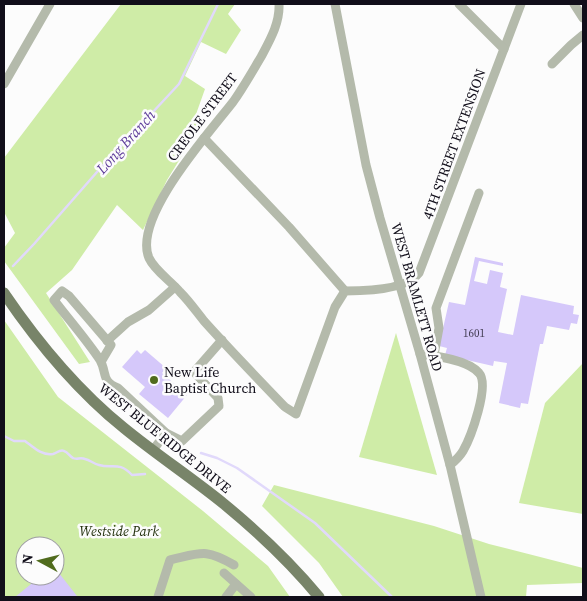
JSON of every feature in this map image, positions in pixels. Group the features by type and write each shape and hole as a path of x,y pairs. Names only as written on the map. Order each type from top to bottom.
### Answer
{"main road":[{"name":"WEST BLUE RIDGE DRIVE","path":"4,293 44,347 75,383 125,429 224,504 282,556 319,597"}],"street":[{"path":"4,84 50,4"},
{"name":"CREOLE STREET","path":"175,287 152,262 147,246 151,223 167,190 233,101 265,49 277,24 279,4"},
{"name":"WEST BRAMLETT ROAD","path":"335,4 366,165 450,465 481,597"},
{"path":"459,4 504,49"},
{"name":"4TH STREET EXTENSION","path":"401,285 413,280 419,273 521,4"},
{"path":"574,4 583,18"},
{"path":"552,64 583,35"},
{"path":"204,138 289,227 345,291 401,285"},
{"path":"434,355 439,328 436,308 479,193"},
{"path":"107,341 128,322 149,310 175,287 285,407 296,414 335,307 345,291"},
{"path":"101,362 111,345 69,296 62,291 54,300 101,362 104,377 166,432 182,442 219,406 218,398 194,372 222,340"},
{"path":"420,354 434,355 460,362 478,372 482,380 483,391 472,431 462,453 450,465"},
{"path":"153,450 166,432"},
{"path":"158,597 170,560 205,552 221,557 234,565"},
{"path":"224,573 251,597"},
{"path":"226,597 236,584"}],"green space":[{"path":"121,4 235,4 228,14 241,30 226,54 201,42 185,76 205,89 195,117 199,128 167,180 143,230 117,205 72,270 46,293 90,362 79,364 4,261 4,248 15,233 4,212 4,158"},
{"name":"Westside Park","path":"4,320 58,397 203,511 268,566 290,597 4,597"},
{"path":"396,333 437,475 359,457"},
{"path":"583,363 583,514 519,503 545,403"},
{"path":"274,485 434,526 489,544 583,568 583,583 527,585 526,597 343,597 319,563 262,506"}],"building":[{"path":"475,257 503,263 503,266 479,261 474,281 487,284 490,270 503,273 500,287 507,289 498,332 513,335 521,295 574,306 573,314 579,315 577,324 571,323 569,330 547,326 543,344 540,344 528,404 521,403 520,408 499,403 507,363 494,361 493,366 445,355 447,348 439,346 449,302 465,305"},
{"name":"New Life Baptist Church","path":"137,350 141,354 145,350 166,368 162,373 187,395 168,418 139,394 145,387 122,367"},
{"path":"65,581 77,596 76,597 15,597 29,586 65,586"}],"waterway":[{"name":"Long Branch","path":"13,266 179,84 218,4"},
{"path":"4,436 14,441 25,441 45,454 63,451 67,452 74,459 83,458 104,466 123,468 132,475 145,474"},
{"path":"201,453 217,458 237,468 315,523 392,597"}],"place":[{"name":"New Life Baptist Church","path":"154,380"}]}
